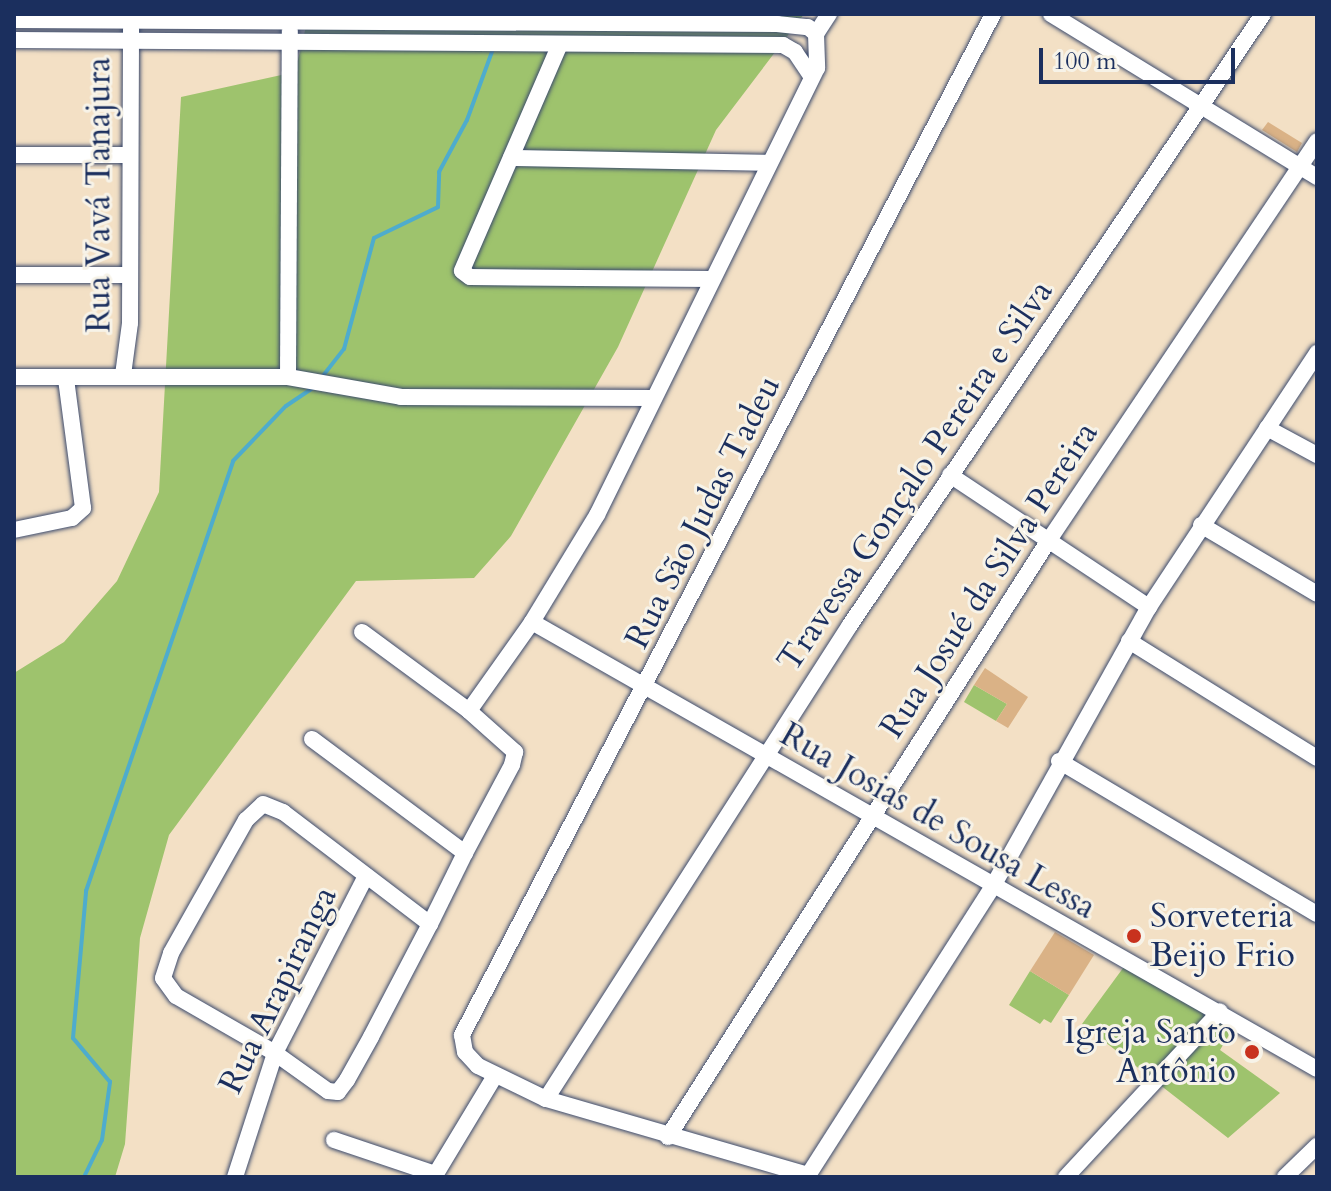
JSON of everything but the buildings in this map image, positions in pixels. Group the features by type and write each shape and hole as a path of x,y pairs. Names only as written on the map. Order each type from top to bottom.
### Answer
{"street":[{"path":"469,711 532,622 597,515 819,61 816,34 829,14"},
{"name":"Rua São Judas Tadeu","path":"495,1076 469,1058 462,1035 645,690 993,14"},
{"path":"1051,14 1317,177"},
{"name":"Travessa Gonçalo Pereira e Silva","path":"546,1099 950,475 1263,14"},
{"path":"14,20 131,17 290,18 324,22 542,19 800,26 816,34"},
{"name":"Rua Vavá Tanajura","path":"123,375 130,275 131,17"},
{"path":"288,377 290,18"},
{"path":"43,40 44,20"},
{"path":"324,22 324,42"},
{"path":"707,24 708,42"},
{"path":"14,40 560,44 708,42 790,47 811,76"},
{"path":"560,44 462,271 470,277 711,279"},
{"name":"Rua Josué da Silva Pereira","path":"668,1137 1047,543 1317,141"},
{"path":"14,155 130,155"},
{"path":"511,158 768,163"},
{"path":"14,275 130,275"},
{"path":"334,1140 434,1176 495,1076 546,1099 808,1176 993,886 1059,761 1149,607 1317,353"},
{"path":"14,377 288,377 401,397 654,398"},
{"path":"14,530 72,518 83,508 66,378"},
{"path":"1267,428 1317,455"},
{"path":"950,475 1047,543 1149,607"},
{"path":"1201,525 1317,594"},
{"name":"Rua Josias de Sousa Lessa","path":"532,622 645,690 1220,1011 1317,1069"},
{"path":"362,632 469,711 512,747 512,765 430,924 347,1080 338,1092 328,1091 275,1053 165,987 163,971 171,953 259,805 283,812 430,924"},
{"path":"1129,641 1317,758"},
{"path":"312,739 465,853"},
{"path":"1059,761 1317,914"},
{"name":"Rua Arapiranga","path":"235,1177 275,1053 366,876"},
{"path":"1066,1177 1220,1011"},
{"path":"1285,1177 1317,1146"}],"green space":[{"path":"309,14 804,14 716,130 618,347 511,536 474,578 356,581 169,835 140,938 125,1144 115,1177 14,1177 14,673 64,642 117,581 159,492 181,97 295,72"},
{"path":"974,685 1007,704 996,721 964,702"},
{"path":"1126,964 1232,1030 1220,1050 1280,1093 1228,1138 1082,1024"},
{"path":"1030,971 1069,995 1051,1023 1044,1019 1040,1024 1009,1005"}],"waterway":[{"path":"322,377 344,349 374,238 438,207 439,172 467,120 493,49"},
{"path":"84,1177 102,1140 110,1082 73,1038 86,891 233,461 286,406 314,387"}],"place":[{"name":"Sorveteria Beijo Frio","path":"1134,936"},
{"name":"Igreja Santo Antônio","path":"1252,1052"}]}
